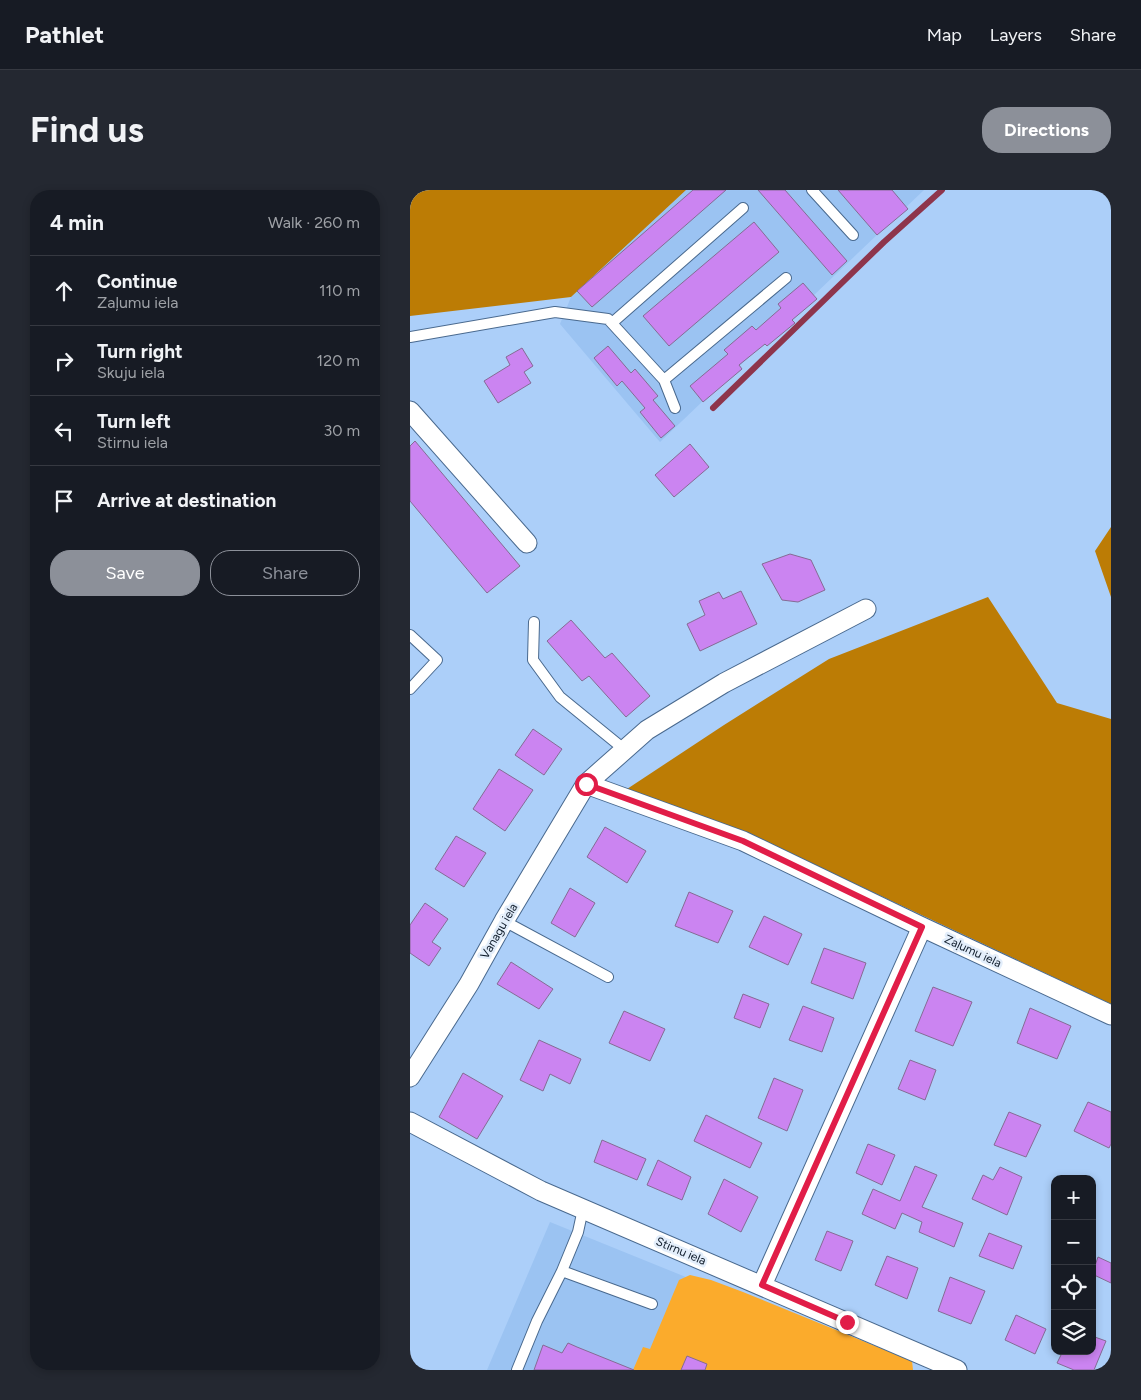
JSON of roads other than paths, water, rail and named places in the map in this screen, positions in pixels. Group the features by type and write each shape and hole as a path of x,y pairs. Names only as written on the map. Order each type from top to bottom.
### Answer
{"street":[{"path":"410,411 527,543"},
{"name":"Vanagu iela","path":"410,1077 469,984 504,921 586,784 647,730 724,683 866,609"},
{"name":"Zaļumu iela","path":"586,784 743,841 1111,1015"},
{"path":"762,1285 922,927"},
{"name":"Stirnu iela","path":"410,1122 541,1191 958,1370"}],"lane":[{"path":"812,190 853,235"},
{"path":"612,323 743,208"},
{"path":"664,380 786,278"},
{"path":"410,338 555,312 608,319 664,380 675,408"},
{"path":"534,622 533,660 560,697 626,750"},
{"path":"410,635 436,660 410,688"},
{"path":"504,921 608,977"},
{"path":"517,1370 537,1321 562,1271 578,1232 583,1209"},
{"path":"562,1271 652,1304"}],"waterway":[{"path":"713,408 884,242 942,190"}]}
